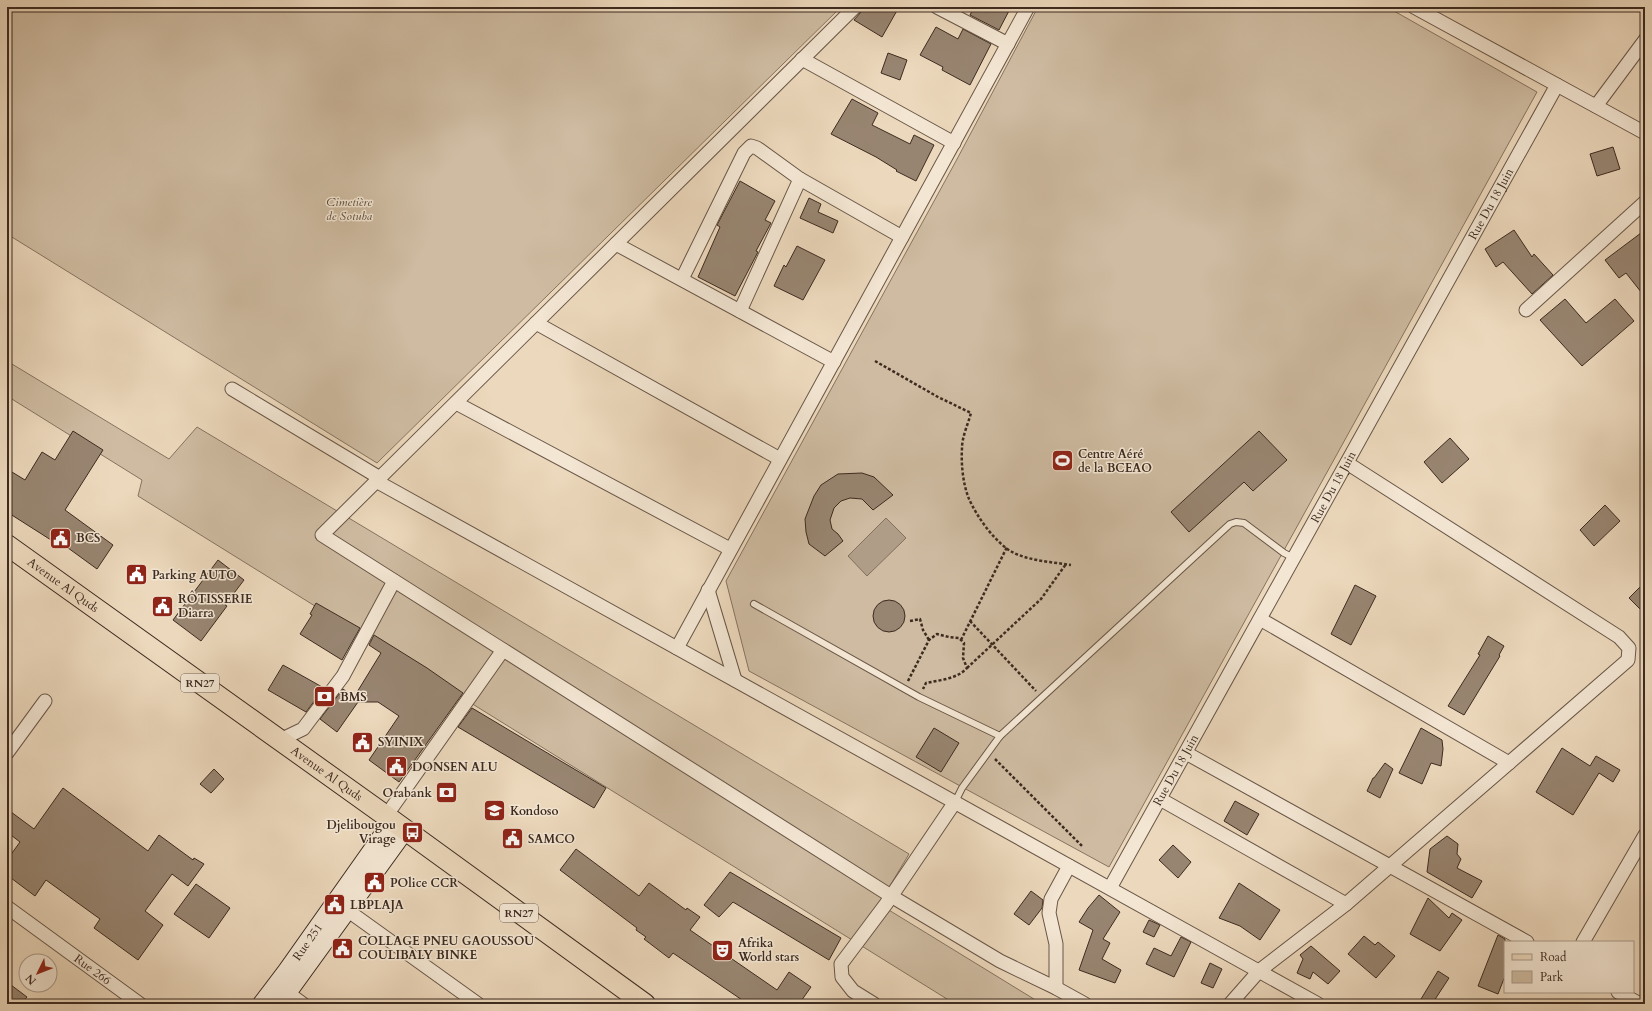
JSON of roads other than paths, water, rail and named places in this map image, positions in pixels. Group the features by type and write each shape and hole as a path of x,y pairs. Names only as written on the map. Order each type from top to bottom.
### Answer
{"main road":[{"name":"Avenue Al Quds","path":"7,545 280,740 622,1004"},
{"name":"Avenue Al Quds","path":"7,562 393,827 645,1004"},
{"name":"Rue 251","path":"284,998 347,910 393,827"},
{"name":"Rue 251","path":"262,1004 393,827"}],"street":[{"path":"854,7 322,535 891,896 1000,961 1056,988 1069,1000 1085,1004"},
{"path":"937,7 1008,44"},
{"path":"676,648 1028,7"},
{"path":"1414,7 1645,133"},
{"path":"1596,106 1645,40"},
{"path":"802,59 954,143"},
{"name":"Rue Du 18 Juin","path":"1110,888 1557,85"},
{"path":"682,279 744,153 751,146 757,148 800,179 902,238"},
{"path":"740,311 800,179"},
{"path":"1526,310 1645,202"},
{"path":"616,244 834,362"},
{"path":"536,323 780,459"},
{"path":"232,389 378,480 676,648 1318,1004"},
{"path":"456,403 730,549"},
{"path":"1230,1004 1259,971 1346,904 1628,660 1628,648 1619,637 1347,463"},
{"path":"280,740 303,729 343,676 394,581"},
{"path":"708,590 735,680"},
{"path":"1260,619 1509,762"},
{"path":"393,827 503,650"},
{"path":"7,753 45,701"},
{"path":"1186,753 1526,941"},
{"path":"1160,799 1346,904"},
{"path":"874,1004 853,991 842,977 841,964 891,896 955,802"},
{"path":"1584,941 1645,835"},
{"path":"1056,988 1056,944 1049,913 1051,899 1069,866"},
{"name":"Rue 266","path":"7,907 140,1004"},
{"path":"347,910 478,1004"},
{"path":"1620,993 1640,1004"},
{"path":"284,998 303,1004"}],"lane":[{"path":"955,802 962,788 1000,736 1230,524 1236,522 1244,523 1284,553 1294,558"},
{"path":"754,604 919,697 1000,736"}],"place":[{"name":"Centre Aéré de la BCEAO","path":"1063,461"},
{"name":"BCS","path":"61,538"},
{"name":"Parking AUTO","path":"137,575"},
{"name":"RÔTISSERIE Diarra","path":"162,606"},
{"name":"BMS","path":"325,697"},
{"name":"SYINIX","path":"363,742"},
{"name":"DONSEN ALU","path":"397,767"},
{"name":"Orabank","path":"447,793"},
{"name":"Kondoso","path":"495,811"},
{"name":"Djelibougou Virage","path":"412,832"},
{"name":"SAMCO","path":"512,839"},
{"name":"POlice CCR","path":"375,883"},
{"name":"LBPLAJA","path":"335,905"},
{"name":"COLLAGE PNEU GAOUSSOU COULIBALY BINKE","path":"342,948"},
{"name":"Afrika World stars","path":"722,950"}],"park label":[{"name":"Cimetière de Sotuba","path":"349,209"}]}
